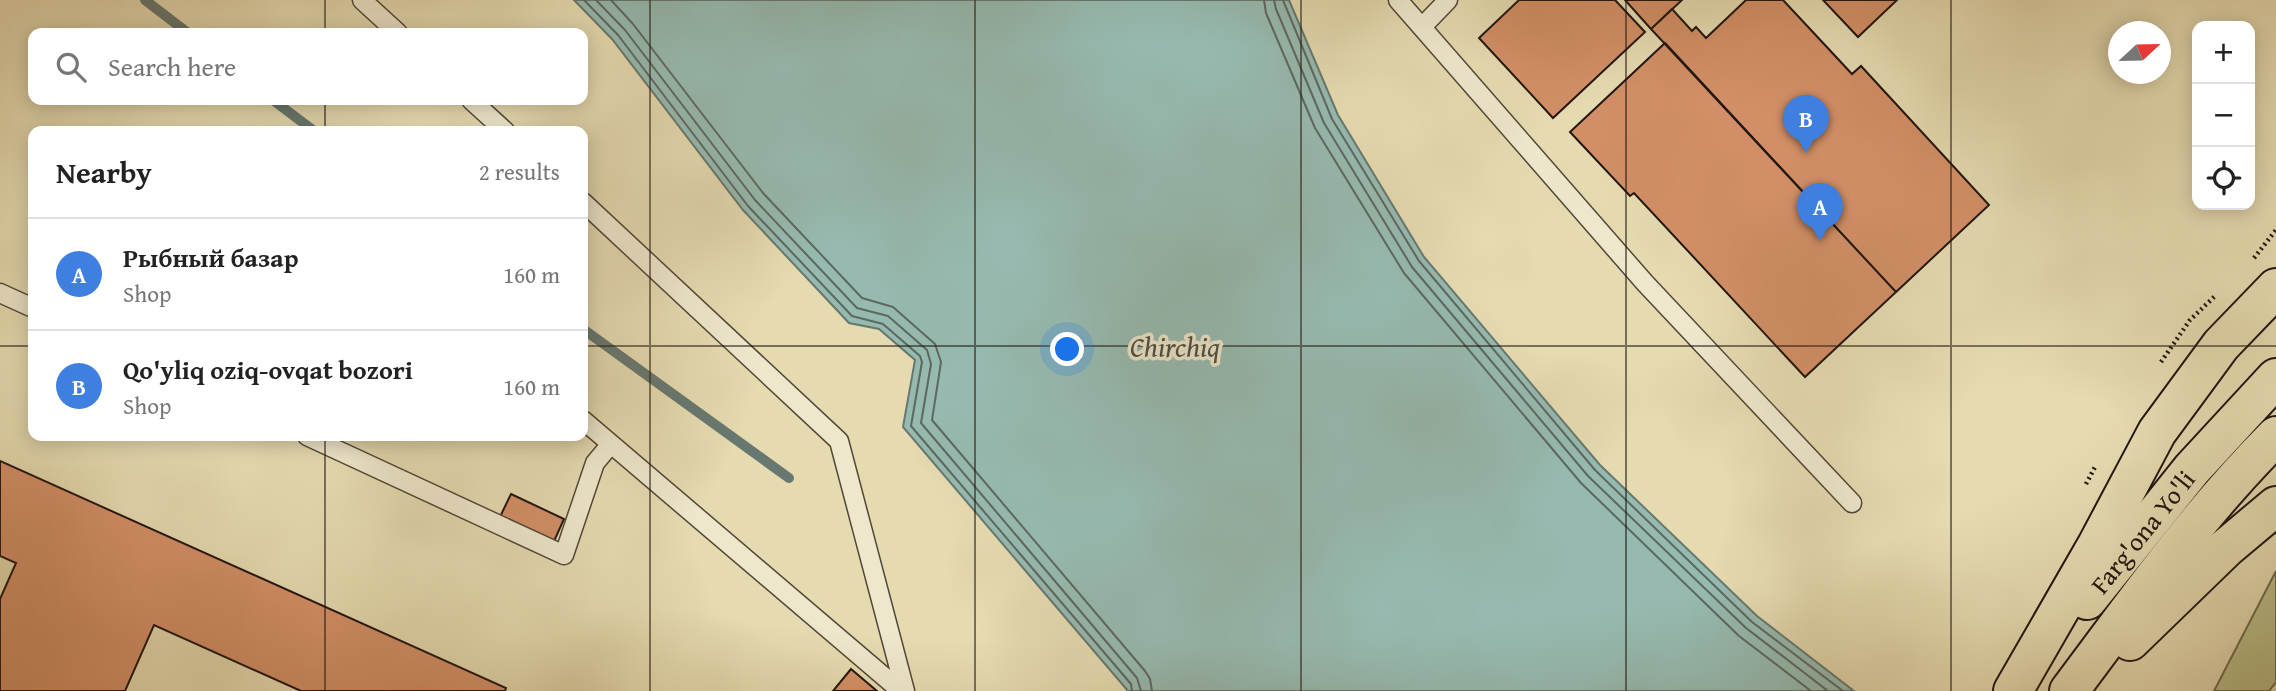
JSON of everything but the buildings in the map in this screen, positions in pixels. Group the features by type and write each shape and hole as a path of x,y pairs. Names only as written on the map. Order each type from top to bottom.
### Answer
{"highway":[{"path":"2014,691 2157,432 2221,345 2276,288"},
{"name":"Farg'ona Yo'li","path":"2014,691 2192,469 2276,378"},
{"name":"Farg'ona Yo'li","path":"2069,691 2180,542 2216,499 2276,436"},
{"path":"2078,691 2226,548 2276,506"}],"lane":[{"path":"362,0 393,28"},
{"path":"1398,0 1645,283 1852,503"},
{"path":"1422,27 1448,0"},
{"path":"476,105 500,126"},
{"path":"588,207 839,441 903,691"},
{"path":"0,293 28,306"},
{"path":"588,425 903,691"},
{"path":"318,441 564,555 595,463 610,445"}],"green space":[{"path":"2276,571 2276,682 2269,691 2214,691"}],"water":[{"name":"Chirchiq","path":"574,0 1289,0 1338,115 1424,257 1600,465 1757,616 1854,691 1128,691 903,427 915,360 879,329 849,323 743,210 612,39"}],"waterway":[{"path":"145,0 181,28"},
{"path":"280,105 307,126"},
{"path":"588,333 789,478"}],"place":[{"name":"Qo'yliq oziq-ovqat bozori","path":"1806,153"},
{"name":"Рыбный базар","path":"1820,241"}]}
